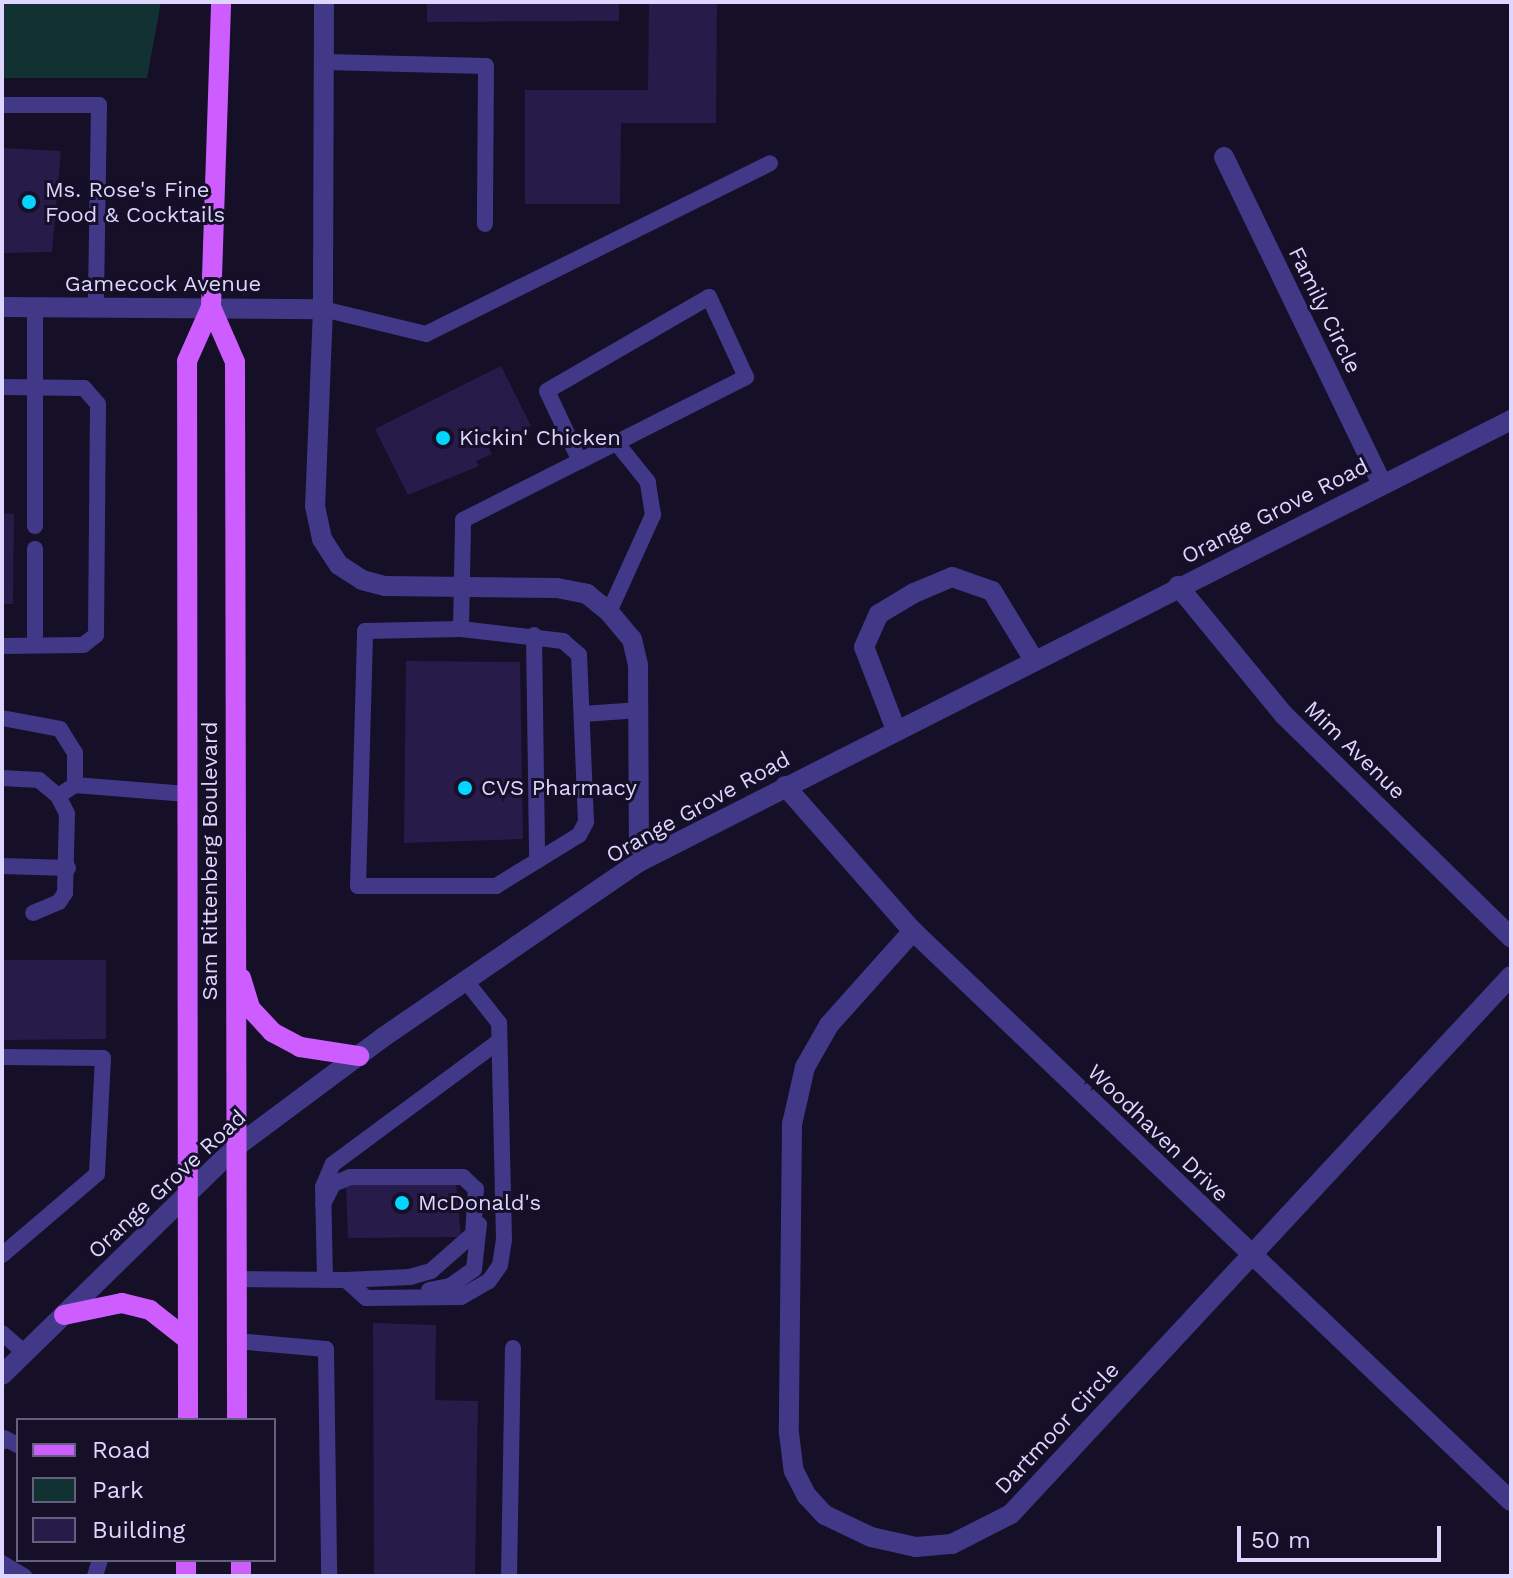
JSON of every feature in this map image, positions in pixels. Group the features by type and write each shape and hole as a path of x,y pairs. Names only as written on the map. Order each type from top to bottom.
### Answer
{"main road":[{"name":"Sam Rittenberg Boulevard","path":"188,1418 187,361 211,307 221,2"},
{"name":"Sam Rittenberg Boulevard","path":"211,307 235,362 237,1418"},
{"path":"234,956 250,1008 272,1032 300,1047 359,1056"},
{"path":"64,1315 122,1303 150,1310 188,1340"}],"street":[{"path":"324,2 323,309 315,506 322,539 339,565 362,580 385,586 557,588 587,594 609,612 632,639 638,666 639,862"},
{"name":"Family Circle","path":"1224,157 1382,484"},
{"name":"Gamecock Avenue","path":"2,307 323,309"},
{"name":"Orange Grove Road","path":"2,1375 236,1147 359,1056 639,862 1178,586 1511,420"},
{"path":"896,730 864,647 879,614 914,593 952,577 992,591 1034,660"},
{"name":"Mim Avenue","path":"1178,586 1284,715 1511,937"},
{"name":"Woodhaven Drive","path":"785,786 913,931 1511,1501"},
{"name":"Dartmoor Circle","path":"913,931 829,1025 805,1067 792,1124 789,1433 794,1471 807,1496 825,1515 871,1537 916,1547 952,1544 1011,1514 1511,976"}],"lane":[{"path":"324,62 486,66 485,224"},
{"path":"2,105 99,105 96,307"},
{"path":"323,309 426,334 770,163"},
{"path":"461,629 463,520 580,461 616,442 746,377 709,297 547,391 580,461"},
{"path":"35,307 32,387 35,526"},
{"path":"2,387 84,388 98,404 96,635 83,645 2,646"},
{"path":"609,612 653,515 648,482 616,442"},
{"path":"35,549 35,645"},
{"path":"461,629 534,635 563,641 579,655 584,714 586,822 579,835 496,886 358,886 365,631 461,629"},
{"path":"534,635 537,861"},
{"path":"584,714 639,710"},
{"path":"2,718 60,729 75,753 75,785"},
{"path":"2,778 39,780 58,796 67,814 68,868 59,902 33,913"},
{"path":"58,796 75,785 187,794"},
{"path":"2,866 68,868"},
{"path":"346,1280 366,1298 461,1297 489,1281 500,1265 504,1240 499,1023 466,981"},
{"path":"325,1280 323,1204 326,1174 340,1155 499,1041"},
{"path":"2,1057 103,1058 97,1174 2,1255"},
{"path":"323,1204 333,1184 350,1177 463,1177 476,1189 479,1207 474,1269 436,1289 359,1292"},
{"path":"235,1279 346,1280 410,1277 431,1271 473,1234 479,1207"},
{"path":"2,1333 25,1353"},
{"path":"236,1341 326,1349 329,1576"},
{"path":"509,1576 513,1348"},
{"path":"2,1563 24,1576"}],"green space":[{"path":"2,2 161,2 147,78 2,78"}],"building":[{"path":"427,2 619,2 619,21 427,22"},
{"path":"649,2 717,2 716,123 621,123 620,204 525,204 525,90 648,90"},
{"name":"Ms. Rose's Fine Food & Cocktails","path":"2,148 61,151 52,252 2,253"},
{"name":"Kickin' Chicken","path":"501,366 531,426 488,447 492,454 476,461 479,466 408,495 375,429"},
{"path":"2,513 14,514 13,604 2,604"},
{"name":"CVS Pharmacy","path":"406,661 520,662 523,839 404,843"},
{"path":"2,960 106,960 106,1039 2,1040"},
{"name":"McDonald's","path":"456,1182 461,1237 348,1238 346,1184"},
{"path":"373,1323 436,1325 435,1400 478,1401 475,1576 374,1576"}],"place":[{"name":"Ms. Rose's Fine Food & Cocktails","path":"29,202"},
{"name":"Kickin' Chicken","path":"443,438"},
{"name":"CVS Pharmacy","path":"465,788"},
{"name":"McDonald's","path":"402,1203"}]}
